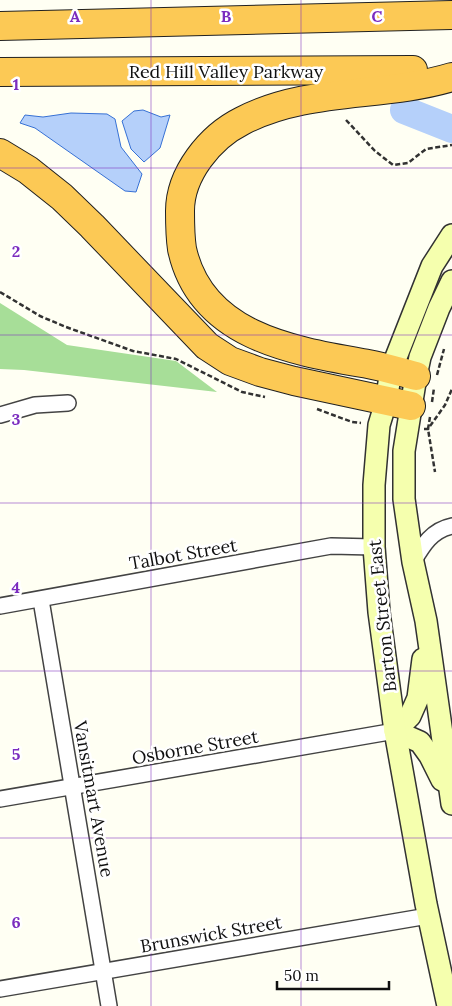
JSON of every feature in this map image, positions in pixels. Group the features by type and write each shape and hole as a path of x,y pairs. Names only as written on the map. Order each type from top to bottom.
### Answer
{"highway":[{"path":"0,26 452,15"},
{"name":"Red Hill Valley Parkway","path":"0,72 452,70"},
{"path":"404,373 341,361 265,340 246,332 222,316 204,296 189,271 182,248 180,207 183,192 196,164 214,141 240,122 262,111 322,96 434,83 452,77"},
{"path":"0,153 28,170 62,197 206,346 230,361 260,372 392,411"}],"main road":[{"name":"Barton Street East","path":"448,1006 428,916 395,731 379,612 374,547 374,485 392,411 432,266 452,235"},
{"name":"Barton Street East","path":"404,373 420,357 439,308 452,281"},
{"name":"Barton Street East","path":"392,411 404,451 404,499 413,562 446,721 452,803"},
{"path":"426,621 422,676 418,698 410,716 395,731 420,742 430,756 452,803"}],"street":[{"path":"0,415 34,405 68,403"},
{"path":"413,562 431,535 448,527"},
{"name":"Talbot Street","path":"0,606 331,546 374,547"},
{"name":"Vansitmart Avenue","path":"41,600 110,1006"},
{"name":"Osborne Street","path":"0,799 395,731"},
{"name":"Brunswick Street","path":"0,989 428,916"}],"path":[{"path":"346,120 374,151 393,166 408,163 426,149 452,144"},
{"path":"0,292 40,316 66,327 133,351 176,359 242,392 267,397"},
{"path":"435,472 428,429 435,384 444,348"},
{"path":"428,429 445,405 452,388"},
{"path":"310,407 352,422 392,411"}],"green space":[{"path":"0,303 67,345 176,361 217,392 24,370 0,369"}],"water":[{"path":"143,110 161,117 170,115 160,148 144,162 131,149 122,121 134,111"},
{"path":"71,113 107,114 115,119 121,147 142,174 136,192 125,191 35,128 20,123 25,115 43,117"}],"waterway":[{"path":"404,110 452,129"}]}
